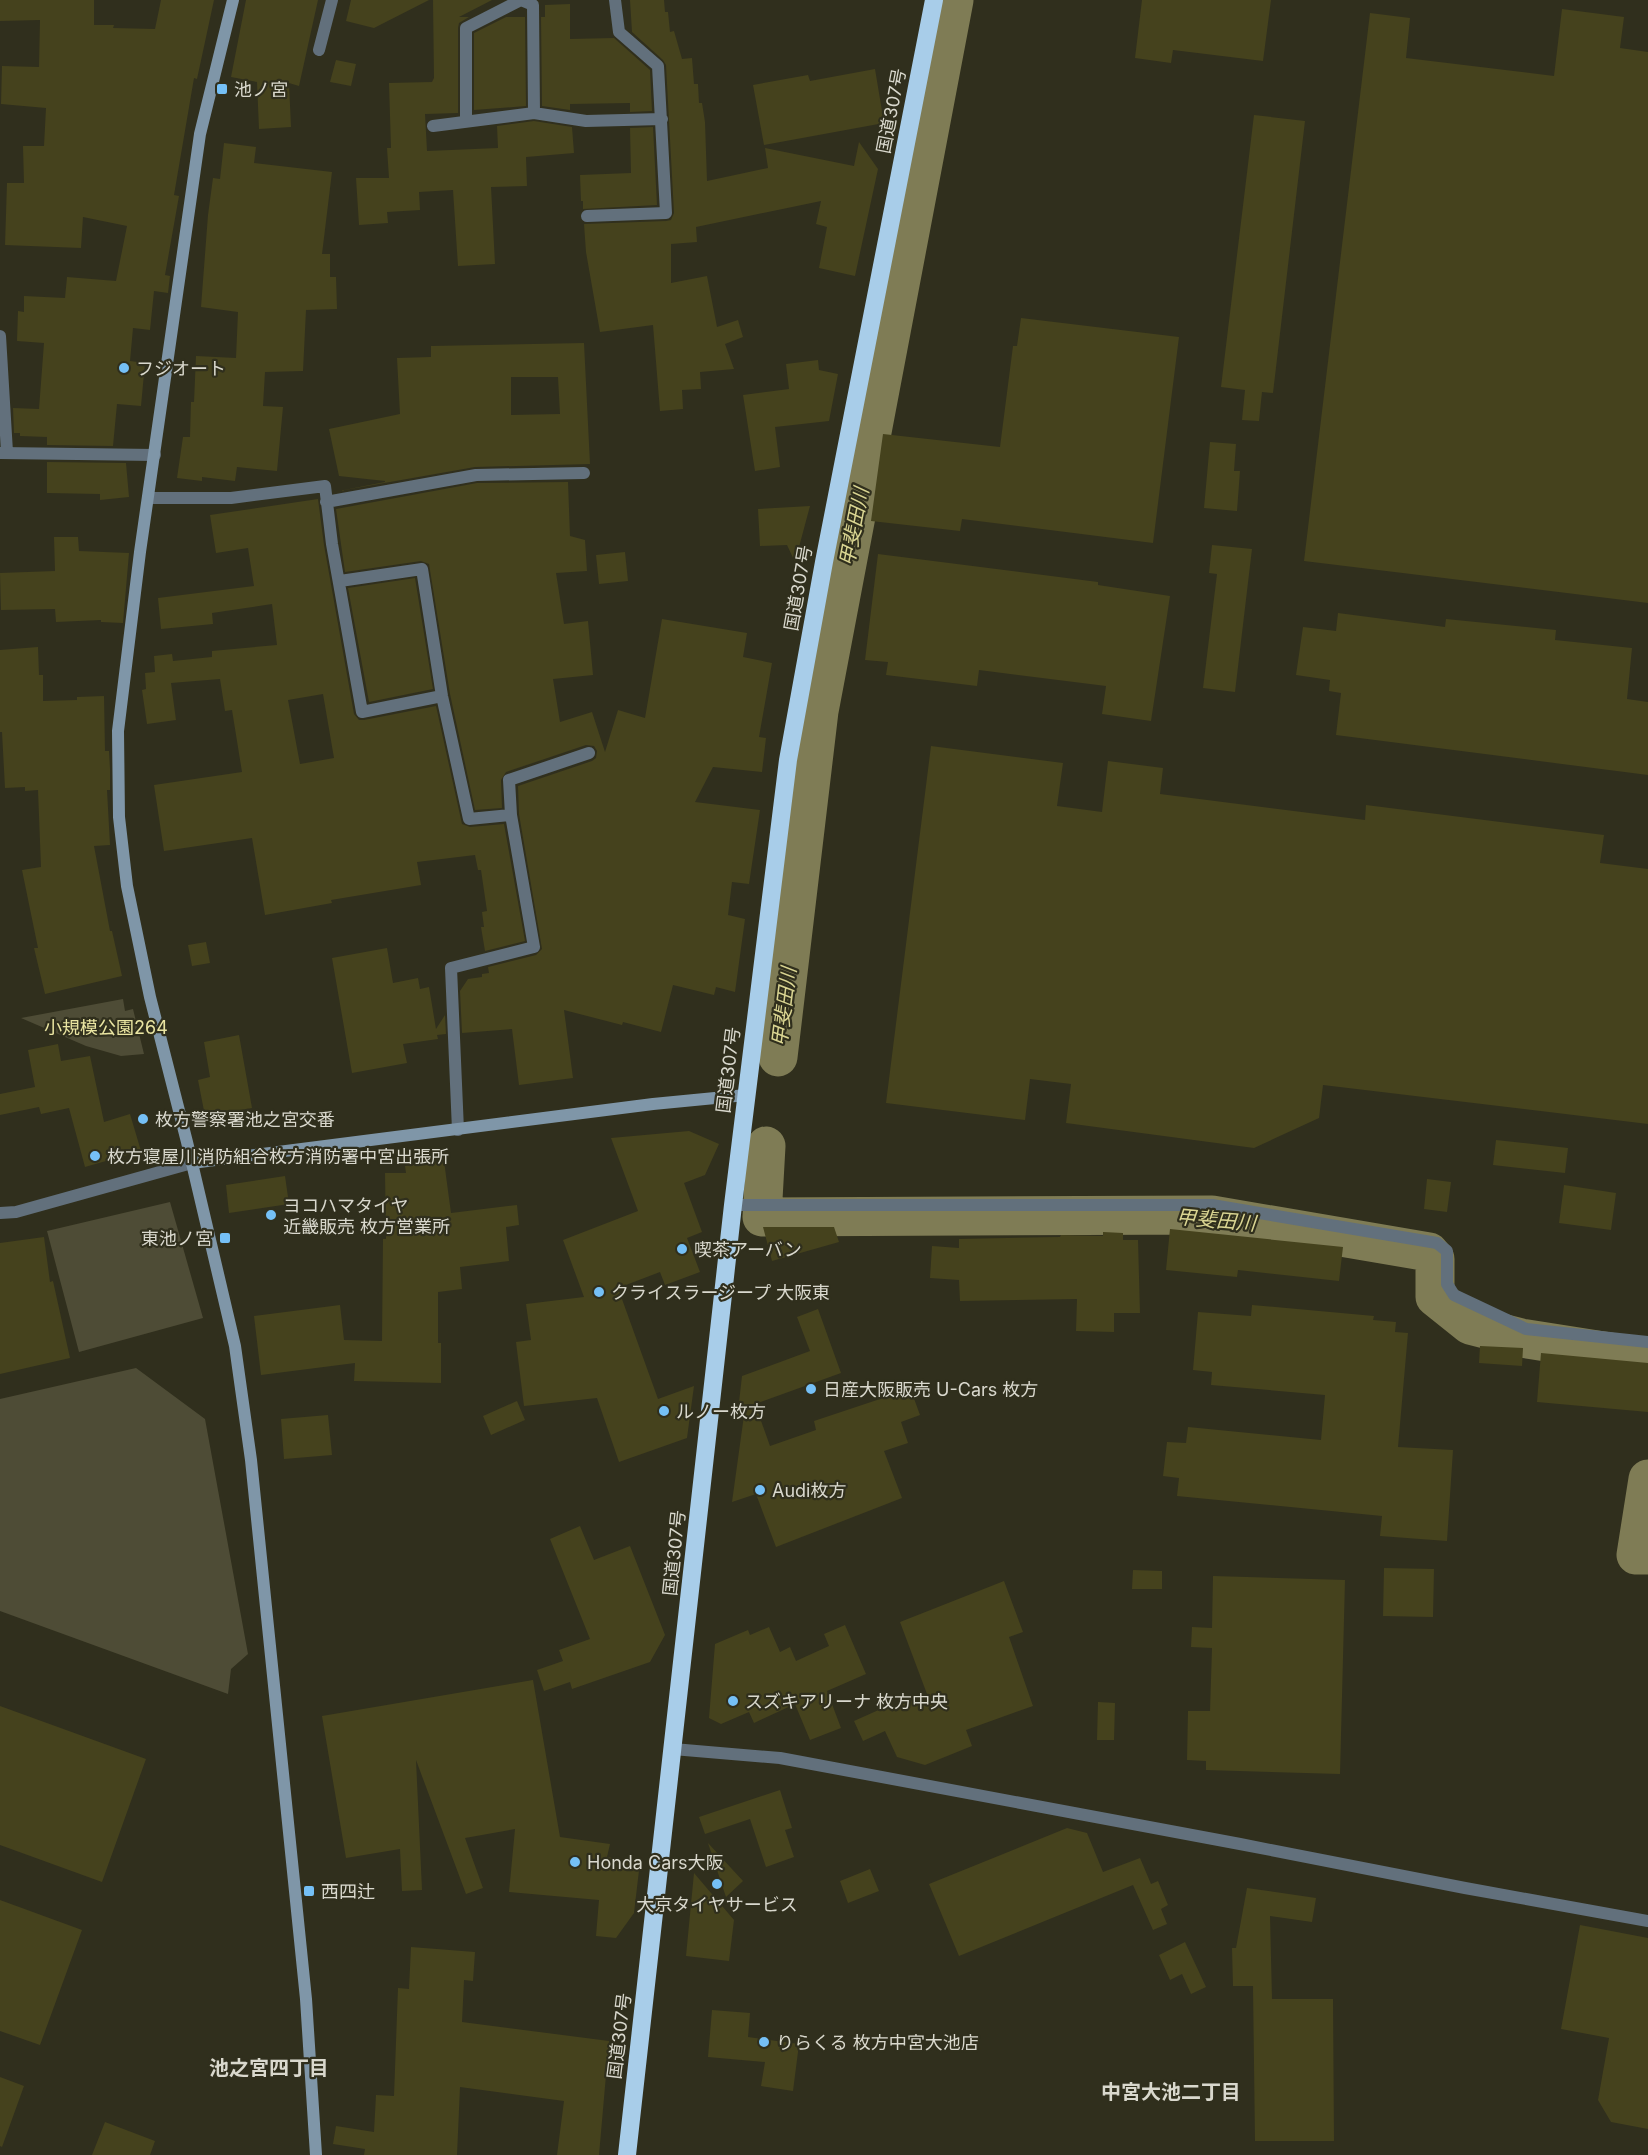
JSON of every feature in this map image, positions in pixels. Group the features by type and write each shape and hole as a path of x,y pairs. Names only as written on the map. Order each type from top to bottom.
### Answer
{"highway":[{"name":"国道307号","path":"627,2155 733,1205 788,760 933,0"}],"street":[{"path":"232,0 200,134 148,498 118,731 119,817 129,897 150,997 235,1346 250,1460 306,1999 316,2155"},
{"path":"319,50 332,0"},
{"path":"466,120 466,28 521,0 533,5 534,113"},
{"path":"587,216 666,213 658,66 619,32 615,0"},
{"path":"433,126 534,113 586,121 662,119"},
{"path":"0,336 3,453 155,455"},
{"path":"327,502 476,475 584,473"},
{"path":"148,498 231,498 325,486 362,712 442,696"},
{"path":"339,581 422,569 442,696 469,819 511,815"},
{"path":"458,1130 451,968 534,947 511,815 509,780 589,753"},
{"path":"0,1213 16,1212 192,1163 653,1104 746,1095"},
{"path":"733,1205 1212,1205 1437,1243 1447,1251 1447,1284 1454,1296 1526,1329 1648,1342"},
{"path":"673,1749 780,1758 1648,1921"}],"green space":[{"name":"小規模公園264","path":"123,999 125,1011 133,1009 144,1054 121,1056 86,1046 21,1018"},
{"path":"170,1202 203,1318 79,1352 47,1231"},
{"path":"136,1368 205,1419 248,1654 231,1669 228,1694 0,1611 0,1399"}],"building":[{"path":"0,0 94,0 94,25 155,29 161,0 214,0 197,79 194,78 174,195 179,196 165,275 170,276 168,293 154,291 150,330 133,328 130,361 145,363 141,406 117,404 113,446 47,445 47,437 20,436 20,433 14,433 13,408 39,409 44,343 17,341 18,311 24,312 24,296 65,298 67,277 116,281 127,226 83,217 81,248 5,245 7,183 24,183 23,146 44,146 46,108 1,104 2,66 39,67 40,20 0,21"},
{"path":"246,0 318,0 299,86 289,83 291,127 259,129 257,82 231,77"},
{"path":"351,0 429,0 374,28 346,21"},
{"path":"433,0 492,0 459,17 469,17 459,23 458,28 458,113 425,114 427,151 498,148 497,126 534,121 572,127 574,153 526,157 527,186 491,187 495,264 458,266 453,190 419,192 420,210 387,212 388,223 359,225 356,178 389,178 387,148 391,148 389,83 432,82 434,78"},
{"path":"630,0 664,0 670,32 674,31 682,59 692,58 694,84 698,84 699,103 702,103 705,122 707,181 768,168 765,148 854,166 859,142 878,169 855,276 819,268 827,227 816,224 821,201 696,227 697,242 671,244 671,283 707,276 717,327 738,320 743,337 725,344 734,369 700,372 701,389 682,390 683,409 660,411 653,325 600,332 586,252 584,224 666,221 671,220 674,213 666,65 632,32"},
{"path":"1142,0 1271,0 1263,61 1173,50 1171,63 1135,58"},
{"path":"570,4 570,39 614,38 650,70 652,111 630,112 630,103 570,104 570,110 542,106 541,17 545,17 545,5"},
{"path":"1562,9 1624,17 1620,48 1648,52 1648,603 1304,561 1370,13 1410,18 1406,58 1554,76"},
{"path":"506,17 525,17 526,106 474,110 474,33"},
{"path":"336,60 356,64 351,86 330,82"},
{"path":"875,69 884,123 764,145 753,85 808,75 810,81"},
{"path":"1254,115 1305,121 1273,393 1262,392 1259,421 1242,420 1245,390 1221,387"},
{"path":"653,127 657,205 583,209 580,175 631,173 630,128"},
{"path":"224,143 256,147 254,163 332,172 322,254 330,254 330,277 336,277 337,309 306,310 303,371 265,372 263,406 283,407 277,471 237,467 235,481 202,477 202,481 177,478 183,437 190,437 196,356 236,358 238,312 201,307 213,178 220,179"},
{"path":"1021,318 1179,337 1153,543 962,519 960,531 871,521 883,434 1000,447 1013,346 1017,346"},
{"path":"584,343 590,464 475,467 339,491 385,481 339,476 329,429 400,414 397,358 431,357 431,346","holes":["511,377 558,377 560,414 511,415"]},
{"path":"818,360 819,370 838,374 829,421 775,427 780,467 755,471 743,395 789,389 786,364"},
{"path":"1210,442 1236,444 1234,471 1240,471 1237,511 1204,508"},
{"path":"47,462 126,463 129,497 100,500 100,494 47,493"},
{"path":"568,482 570,536 585,540 587,571 556,573 564,624 588,621 593,675 553,679 560,722 592,712 605,752 618,710 645,718 662,619 747,633 743,657 772,663 759,737 766,738 762,772 713,767 695,802 760,810 749,884 732,882 728,915 745,919 735,992 716,987 714,995 673,985 661,1032 564,1010 573,1078 519,1085 512,1029 462,1033 460,991 468,979 482,977 482,974 489,973 488,967 536,955 542,949 519,814 518,786 592,761 596,758 597,751 594,746 586,745 506,772 501,780 502,808 475,810 450,694 429,564 421,561 345,572 336,509 477,483"},
{"path":"318,499 354,714 359,720 364,720 436,706 462,824 470,827 504,824 525,941 485,951 481,927 484,927 482,912 487,911 481,870 478,870 475,855 417,862 421,885 331,900 332,903 265,915 252,838 164,851 154,785 242,772 232,710 225,711 220,679 171,683 176,720 147,724 142,690 146,689 145,673 155,672 154,656 172,654 173,661 212,657 212,651 277,645 272,604 212,613 213,624 161,629 158,598 254,586 248,548 216,553 210,515","holes":["323,694 334,758 300,764 288,700"]},
{"path":"810,506 795,562 787,545 760,546 758,509"},
{"path":"54,537 78,537 79,551 129,553 123,623 101,622 101,620 56,622 55,609 1,610 0,573 55,571"},
{"path":"1212,545 1252,549 1235,692 1203,688 1217,574 1209,573"},
{"path":"625,552 628,581 599,584 596,555"},
{"path":"878,554 1098,582 1098,585 1170,596 1151,721 1102,714 1106,686 979,670 977,686 886,675 888,662 865,660"},
{"path":"415,578 433,689 369,702 348,588"},
{"path":"1338,613 1445,627 1446,619 1556,630 1555,640 1632,648 1627,699 1648,702 1648,775 1336,735 1341,693 1329,691 1330,680 1296,675 1303,627 1336,631"},
{"path":"38,647 39,675 43,675 43,701 104,696 105,751 109,751 110,769 110,790 107,790 110,845 94,846 110,931 112,931 122,976 45,994 34,948 38,948 22,870 41,867 38,790 25,791 25,787 5,788 2,732 0,732 0,650"},
{"path":"931,746 1063,763 1057,806 1102,812 1108,761 1163,768 1160,794 1365,820 1366,805 1604,835 1600,863 1648,869 1648,1124 1323,1085 1319,1118 1254,1148 1066,1123 1071,1084 1030,1079 1025,1120 886,1103"},
{"path":"206,942 210,963 192,966 188,945"},
{"path":"387,948 393,983 418,978 420,989 429,987 436,1029 445,1015 446,1034 437,1035 438,1039 403,1044 407,1063 352,1073 332,958"},
{"path":"239,1035 252,1108 205,1116 198,1080 210,1077 204,1042"},
{"path":"58,1044 61,1061 90,1056 104,1122 130,1114 141,1151 85,1167 69,1108 41,1114 39,1107 0,1115 0,1094 35,1087 28,1050"},
{"path":"689,1131 719,1144 705,1175 684,1183 702,1232 687,1238 700,1272 665,1285 660,1272 618,1288 658,1399 694,1386 687,1438 619,1462 597,1398 524,1406 516,1342 531,1340 526,1304 584,1297 563,1240 638,1211 611,1138"},
{"path":"1496,1140 1568,1148 1565,1173 1493,1165"},
{"path":"444,1161 451,1213 517,1205 519,1225 506,1227 509,1261 460,1267 462,1289 438,1292 441,1383 354,1381 355,1363 261,1375 254,1316 340,1305 344,1340 382,1341 383,1239 386,1239 385,1173 406,1173 405,1166"},
{"path":"285,1176 289,1204 229,1213 226,1185"},
{"path":"1427,1179 1451,1182 1447,1212 1424,1209"},
{"path":"1564,1185 1616,1193 1611,1230 1559,1223"},
{"path":"763,1227 834,1227 839,1242 772,1261"},
{"path":"1170,1229 1343,1247 1339,1281 1238,1270 1237,1277 1166,1270"},
{"path":"1103,1232 1123,1233 1123,1240 1138,1240 1140,1313 1114,1313 1114,1332 1076,1331 1077,1299 960,1301 959,1280 930,1278 932,1246 959,1248 959,1239 1060,1237 1061,1235 1103,1236"},
{"path":"44,1237 50,1282 53,1281 70,1358 0,1374 0,1243"},
{"path":"1252,1305 1374,1316 1373,1320 1396,1322 1395,1332 1408,1333 1398,1447 1453,1450 1447,1541 1380,1536 1382,1516 1177,1496 1179,1478 1163,1476 1167,1442 1186,1443 1188,1427 1321,1440 1325,1395 1211,1385 1212,1372 1193,1370 1198,1312 1251,1316"},
{"path":"818,1309 841,1373 755,1404 770,1446 816,1430 814,1421 892,1395 893,1400 912,1393 920,1415 901,1422 908,1443 884,1451 902,1498 776,1547 756,1494 732,1502 745,1408 738,1411 742,1376 810,1351 797,1317"},
{"path":"1480,1346 1523,1348 1522,1366 1479,1363"},
{"path":"1541,1353 1648,1363 1648,1412 1537,1402"},
{"path":"517,1401 525,1420 491,1435 483,1416"},
{"path":"328,1415 332,1455 284,1459 281,1419"},
{"path":"580,1526 594,1560 630,1546 665,1635 650,1662 572,1689 570,1682 544,1691 537,1670 563,1661 559,1650 590,1639 550,1539"},
{"path":"1384,1568 1434,1569 1433,1617 1383,1616"},
{"path":"1133,1570 1162,1571 1162,1589 1132,1589"},
{"path":"1213,1576 1345,1580 1340,1774 1206,1770 1206,1761 1187,1760 1188,1711 1210,1711 1212,1648 1191,1647 1192,1627 1212,1628"},
{"path":"1004,1581 1023,1632 1009,1637 1033,1706 966,1730 972,1746 925,1765 897,1757 885,1731 863,1741 854,1721 892,1704 894,1708 927,1694 900,1622"},
{"path":"845,1625 866,1674 827,1691 841,1728 810,1740 795,1704 754,1723 749,1712 721,1724 709,1718 715,1644 748,1630 750,1635 769,1627 780,1652 790,1647 796,1661 829,1646 824,1634"},
{"path":"533,1680 560,1837 610,1844 607,1857 640,1862 634,1913 616,1938 596,1936 599,1900 509,1892 515,1829 465,1838 483,1888 466,1894 416,1760 422,1890 402,1891 400,1849 346,1858 322,1716"},
{"path":"1098,1702 1115,1703 1114,1740 1097,1740"},
{"path":"0,1706 146,1759 102,1882 0,1845"},
{"path":"780,1790 792,1828 785,1830 794,1857 766,1867 750,1819 705,1834 699,1817"},
{"path":"1067,1828 1087,1833 1103,1872 1140,1858 1151,1884 1158,1881 1168,1905 1161,1909 1167,1924 1153,1930 1133,1885 959,1956 929,1884"},
{"path":"708,1843 743,1881 726,1897"},
{"path":"870,1869 879,1891 848,1903 840,1881"},
{"path":"694,1873 734,1920 729,1961 686,1956"},
{"path":"1247,1888 1316,1898 1312,1922 1270,1916 1272,1999 1333,1999 1334,2141 1255,2141 1253,1986 1233,1986 1232,1948 1236,1948"},
{"path":"0,1900 82,1930 40,2045 0,2031"},
{"path":"1580,1925 1648,1938 1648,2129 1611,2122 1598,2100 1609,2038 1561,2029"},
{"path":"1185,1942 1206,1987 1191,1994 1182,1974 1170,1980 1159,1955"},
{"path":"411,1947 475,1952 473,1981 464,1980 462,2022 609,2041 599,2155 557,2155 564,2101 460,2087 457,2155 364,2155 365,2149 333,2144 336,2126 374,2132 376,2095 394,2096 398,1988 409,1989"},
{"path":"712,2010 750,2013 748,2037 799,2044 793,2091 761,2086 765,2062 708,2057"},
{"path":"0,2077 24,2086 2,2147 0,2146"},
{"path":"105,2122 155,2141 150,2155 92,2155"}],"waterway":[{"name":"甲斐田川","path":"778,1057 819,711 954,0"},
{"name":"甲斐田川","path":"766,1146 762,1217 1212,1215 1429,1252 1435,1259 1435,1297 1470,1325 1521,1338 1648,1358"},
{"name":"甲斐田川","path":"1648,1479 1636,1555 1648,1555"}],"place":[{"name":"池ノ宮","path":"222,89"},
{"name":"フジオート","path":"124,368"},
{"name":"枚方警察署池之宮交番","path":"143,1119"},
{"name":"枚方寝屋川消防組合枚方消防署中宮出張所","path":"95,1156"},
{"name":"ヨコハマタイヤ 近畿販売 枚方営業所","path":"271,1215"},
{"name":"東池ノ宮","path":"225,1238"},
{"name":"喫茶アーバン","path":"682,1249"},
{"name":"クライスラージープ 大阪東","path":"599,1292"},
{"name":"日産大阪販売 U-Cars 枚方","path":"811,1389"},
{"name":"ルノー枚方","path":"664,1411"},
{"name":"Audi枚方","path":"760,1490"},
{"name":"スズキアリーナ 枚方中央","path":"733,1701"},
{"name":"Honda Cars大阪","path":"575,1862"},
{"name":"大京タイヤサービス","path":"717,1884"},
{"name":"西四辻","path":"309,1891"},
{"name":"りらくる 枚方中宮大池店","path":"764,2042"}],"district":[{"name":"池之宮四丁目","path":"269,2068"},
{"name":"中宮大池二丁目","path":"1171,2092"}]}
